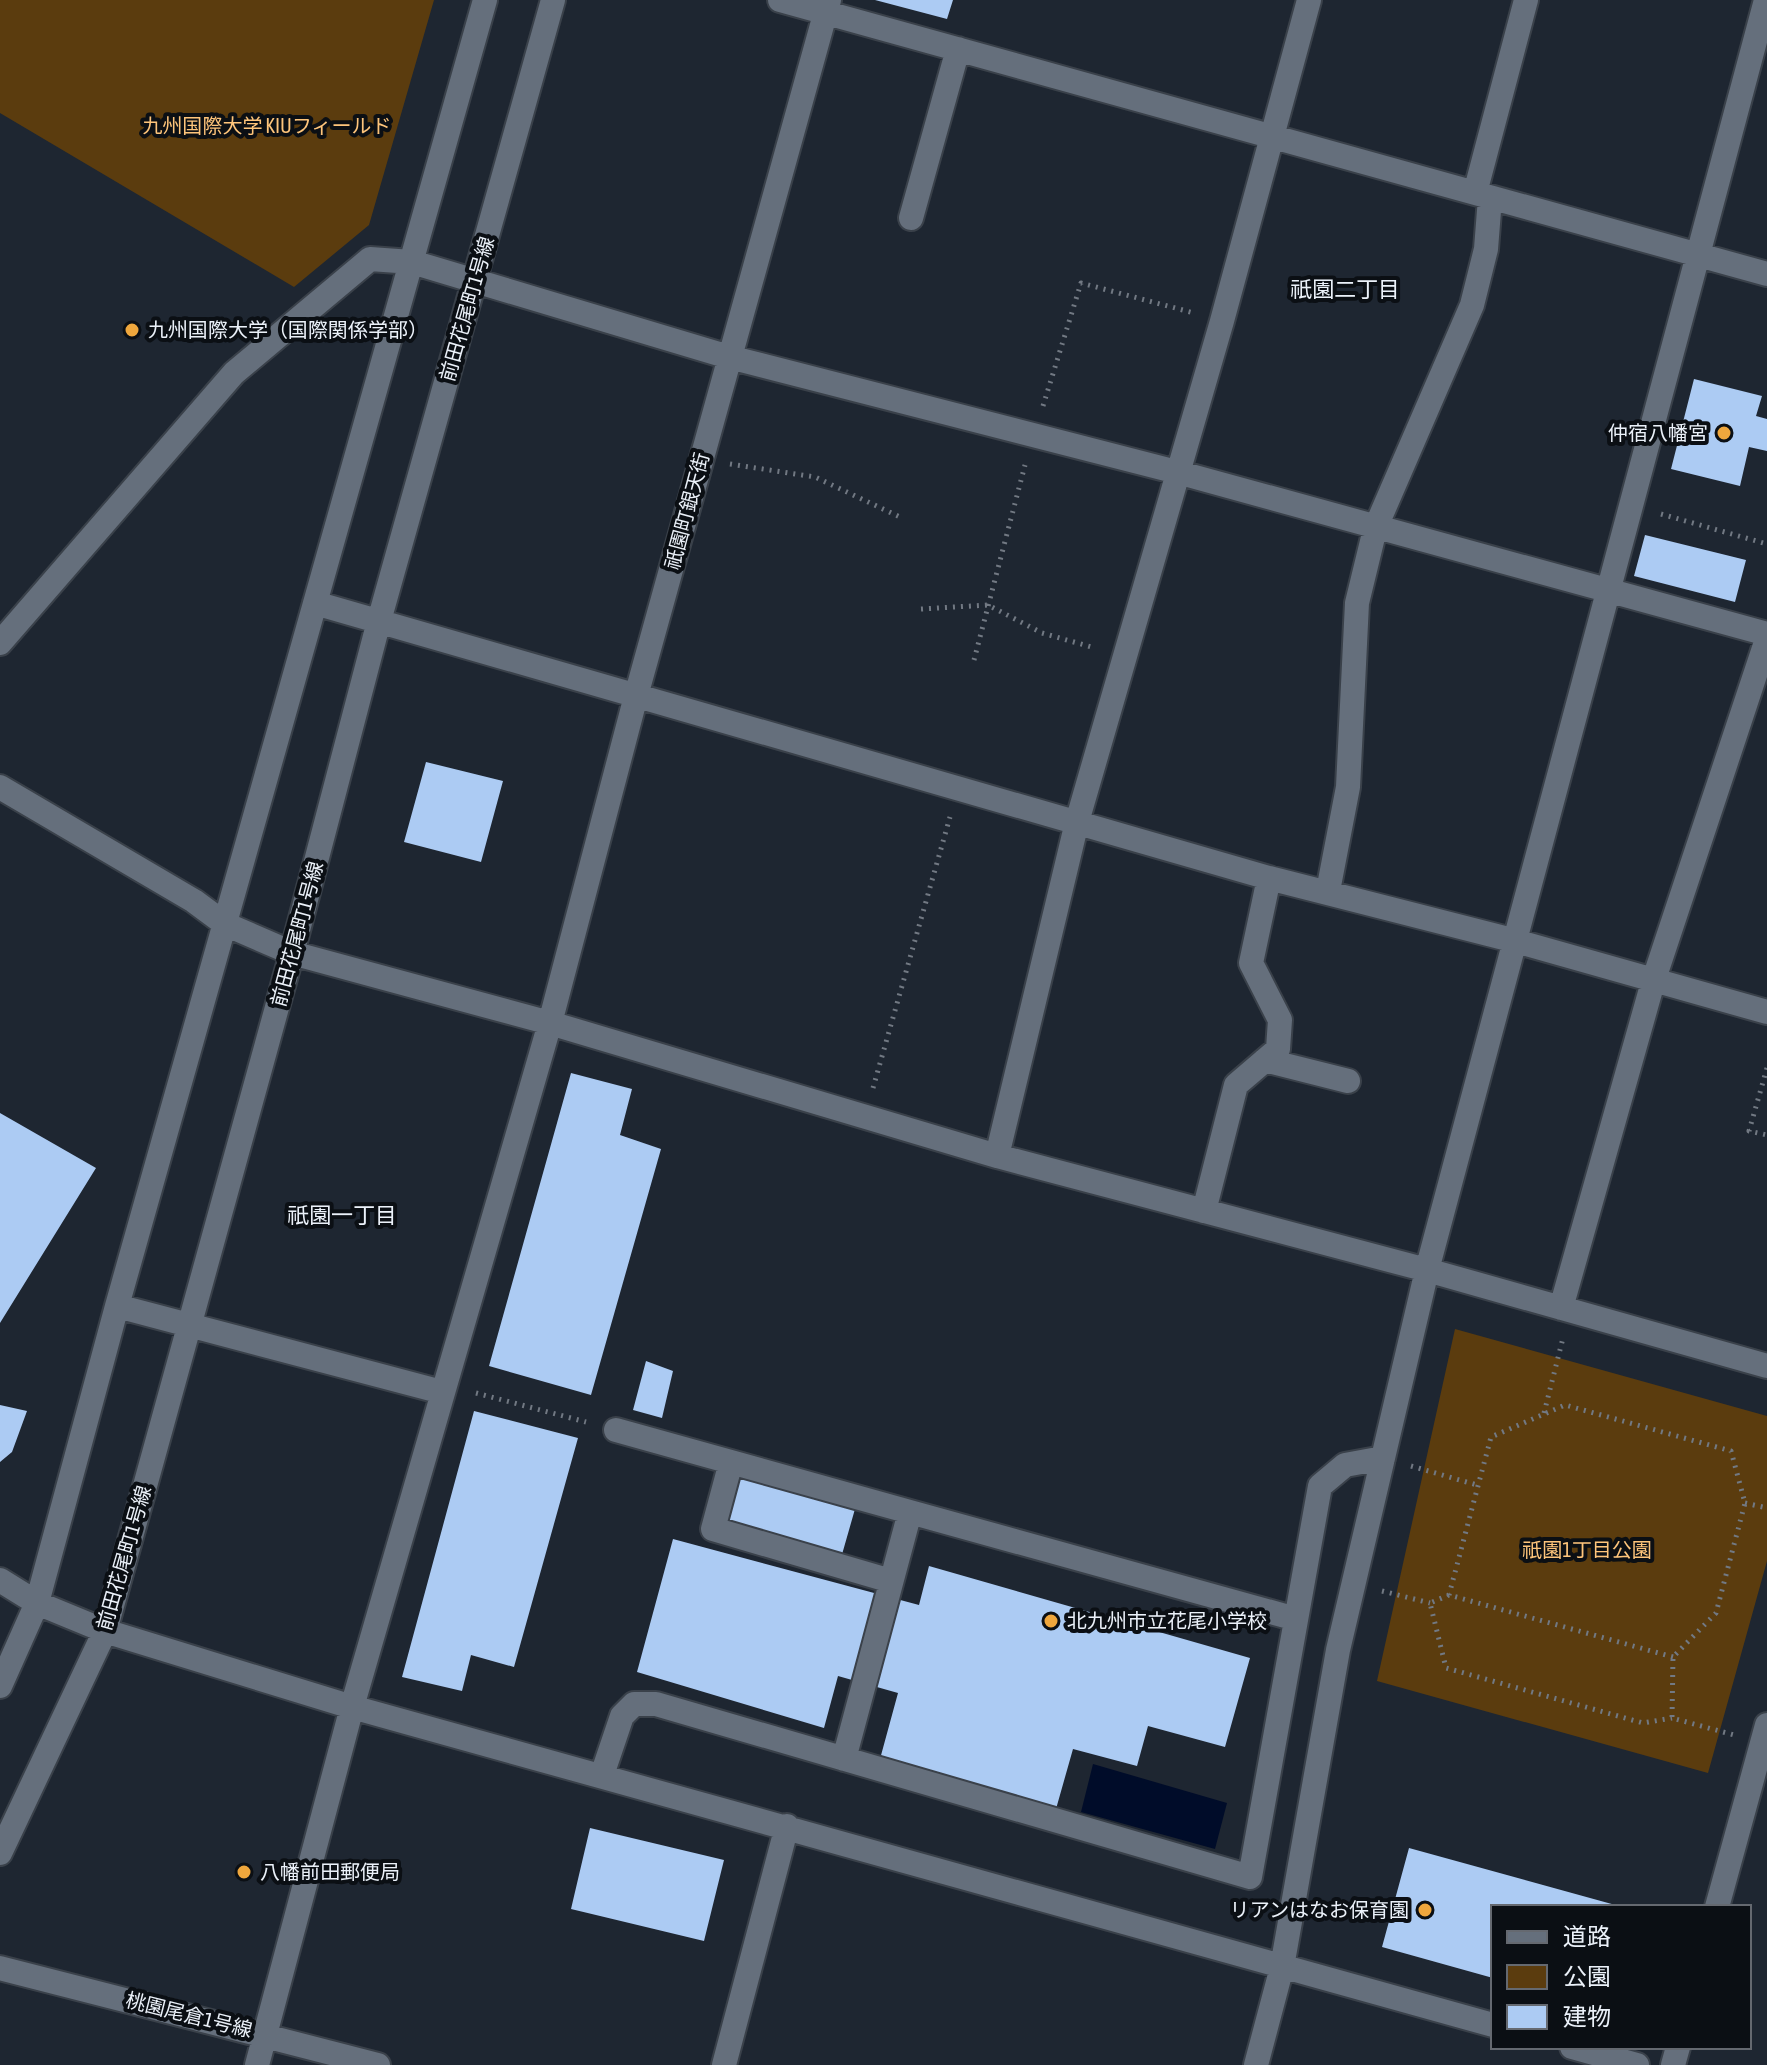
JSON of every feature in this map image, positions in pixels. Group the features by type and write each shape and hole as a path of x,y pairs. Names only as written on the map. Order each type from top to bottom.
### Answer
{"street":[{"path":"0,1686 37,1603 117,1306 485,0"},
{"name":"前田花尾町1号線","path":"0,1853 105,1631 292,953 379,621 553,0"},
{"path":"780,0 827,6 958,49 1767,274"},
{"path":"997,1156 1077,822 1309,0"},
{"path":"1328,891 1348,787 1357,603 1375,529 1472,305 1486,249 1483,196 1526,0"},
{"path":"1256,2065 1282,1967 1338,1650 1427,1270 1512,940 1610,591 1766,0"},
{"name":"祇園町銀天街","path":"257,2065 352,1707 550,1023 636,696 827,6"},
{"path":"911,218 958,49"},
{"path":"0,643 234,373 370,259 412,262 729,357 1177,472 1767,637 1653,982 1566,1309"},
{"path":"315,603 1269,878 1512,940 1767,1012"},
{"path":"0,787 194,901 225,924 292,953 550,1023 997,1156 1427,1270 1767,1366"},
{"path":"1204,1211 1236,1085 1278,1049 1280,1020 1251,963 1269,878"},
{"path":"1265,1060 1348,1081"},
{"path":"117,1306 443,1388"},
{"path":"616,1430 1296,1619"},
{"path":"602,1775 622,1716 634,1704 656,1704 1250,1877 1320,1486 1345,1465 1383,1458"},
{"path":"731,1462 713,1529 891,1581"},
{"path":"844,1759 910,1512"},
{"path":"0,1580 37,1603 105,1631 352,1707 1491,2024"},
{"path":"1718,1905 1765,1734"},
{"path":"724,2065 787,1826"},
{"name":"桃園尾倉1号線","path":"0,1968 378,2065"},
{"path":"1579,2049 1637,2065"}],"path":[{"path":"701,460 815,477 900,517"},
{"path":"1675,518 1767,544"},
{"path":"921,609 988,605 1042,633 1125,655"},
{"path":"865,1116 959,788"},
{"path":"1767,1068 1749,1131 1767,1135"},
{"path":"1544,1413 1566,1309"},
{"path":"443,1388 616,1430"},
{"path":"1449,1595 1491,1437 1565,1405 1731,1451 1745,1503 1716,1613 1673,1657 1672,1718"},
{"path":"1383,1458 1477,1485"},
{"path":"1745,1503 1767,1508"},
{"path":"1354,1584 1430,1603 1449,1595 1673,1657"},
{"path":"1430,1603 1446,1668 1643,1723 1672,1718 1765,1734"}],"green space":[{"name":"九州国際大学 KIUフィールド","path":"0,0 434,0 369,225 294,287 0,113"},
{"name":"祇園1丁目公園","path":"1455,1329 1767,1416 1767,1561 1708,1773 1377,1681"}],"water":[{"path":"1093,1764 1227,1803 1215,1849 1081,1812"}],"building":[{"path":"875,0 953,0 947,19"},
{"name":"仲宿八幡宮","path":"1694,379 1762,396 1756,416 1767,419 1767,451 1749,447 1740,486 1671,469"},
{"path":"1645,535 1746,560 1735,602 1634,576"},
{"path":"426,762 503,781 481,862 404,842"},
{"path":"571,1073 632,1089 620,1135 661,1149 591,1395 489,1366"},
{"path":"0,1113 96,1168 0,1323"},
{"path":"646,1361 673,1371 662,1418 633,1410"},
{"path":"0,1405 27,1411 12,1452 0,1462"},
{"path":"474,1411 578,1438 514,1667 471,1655 462,1691 402,1677"},
{"path":"741,1474 855,1509 841,1558 727,1525"},
{"path":"673,1539 919,1605 929,1566 1250,1658 1225,1747 1148,1726 1137,1766 1073,1749 1056,1809 880,1759 898,1693 838,1676 824,1728 637,1672"},
{"path":"590,1828 724,1860 704,1941 571,1909"},
{"path":"1409,1848 1615,1905 1491,1905 1491,1977 1382,1947"}],"place":[{"name":"九州国際大学（国際関係学部）","path":"132,330"},
{"name":"仲宿八幡宮","path":"1724,433"},
{"name":"北九州市立花尾小学校","path":"1051,1621"},
{"name":"八幡前田郵便局","path":"244,1872"},
{"name":"リアンはなお保育園","path":"1425,1910"}],"district":[{"name":"祇園二丁目","path":"1345,289"},
{"name":"祇園一丁目","path":"342,1215"}]}
